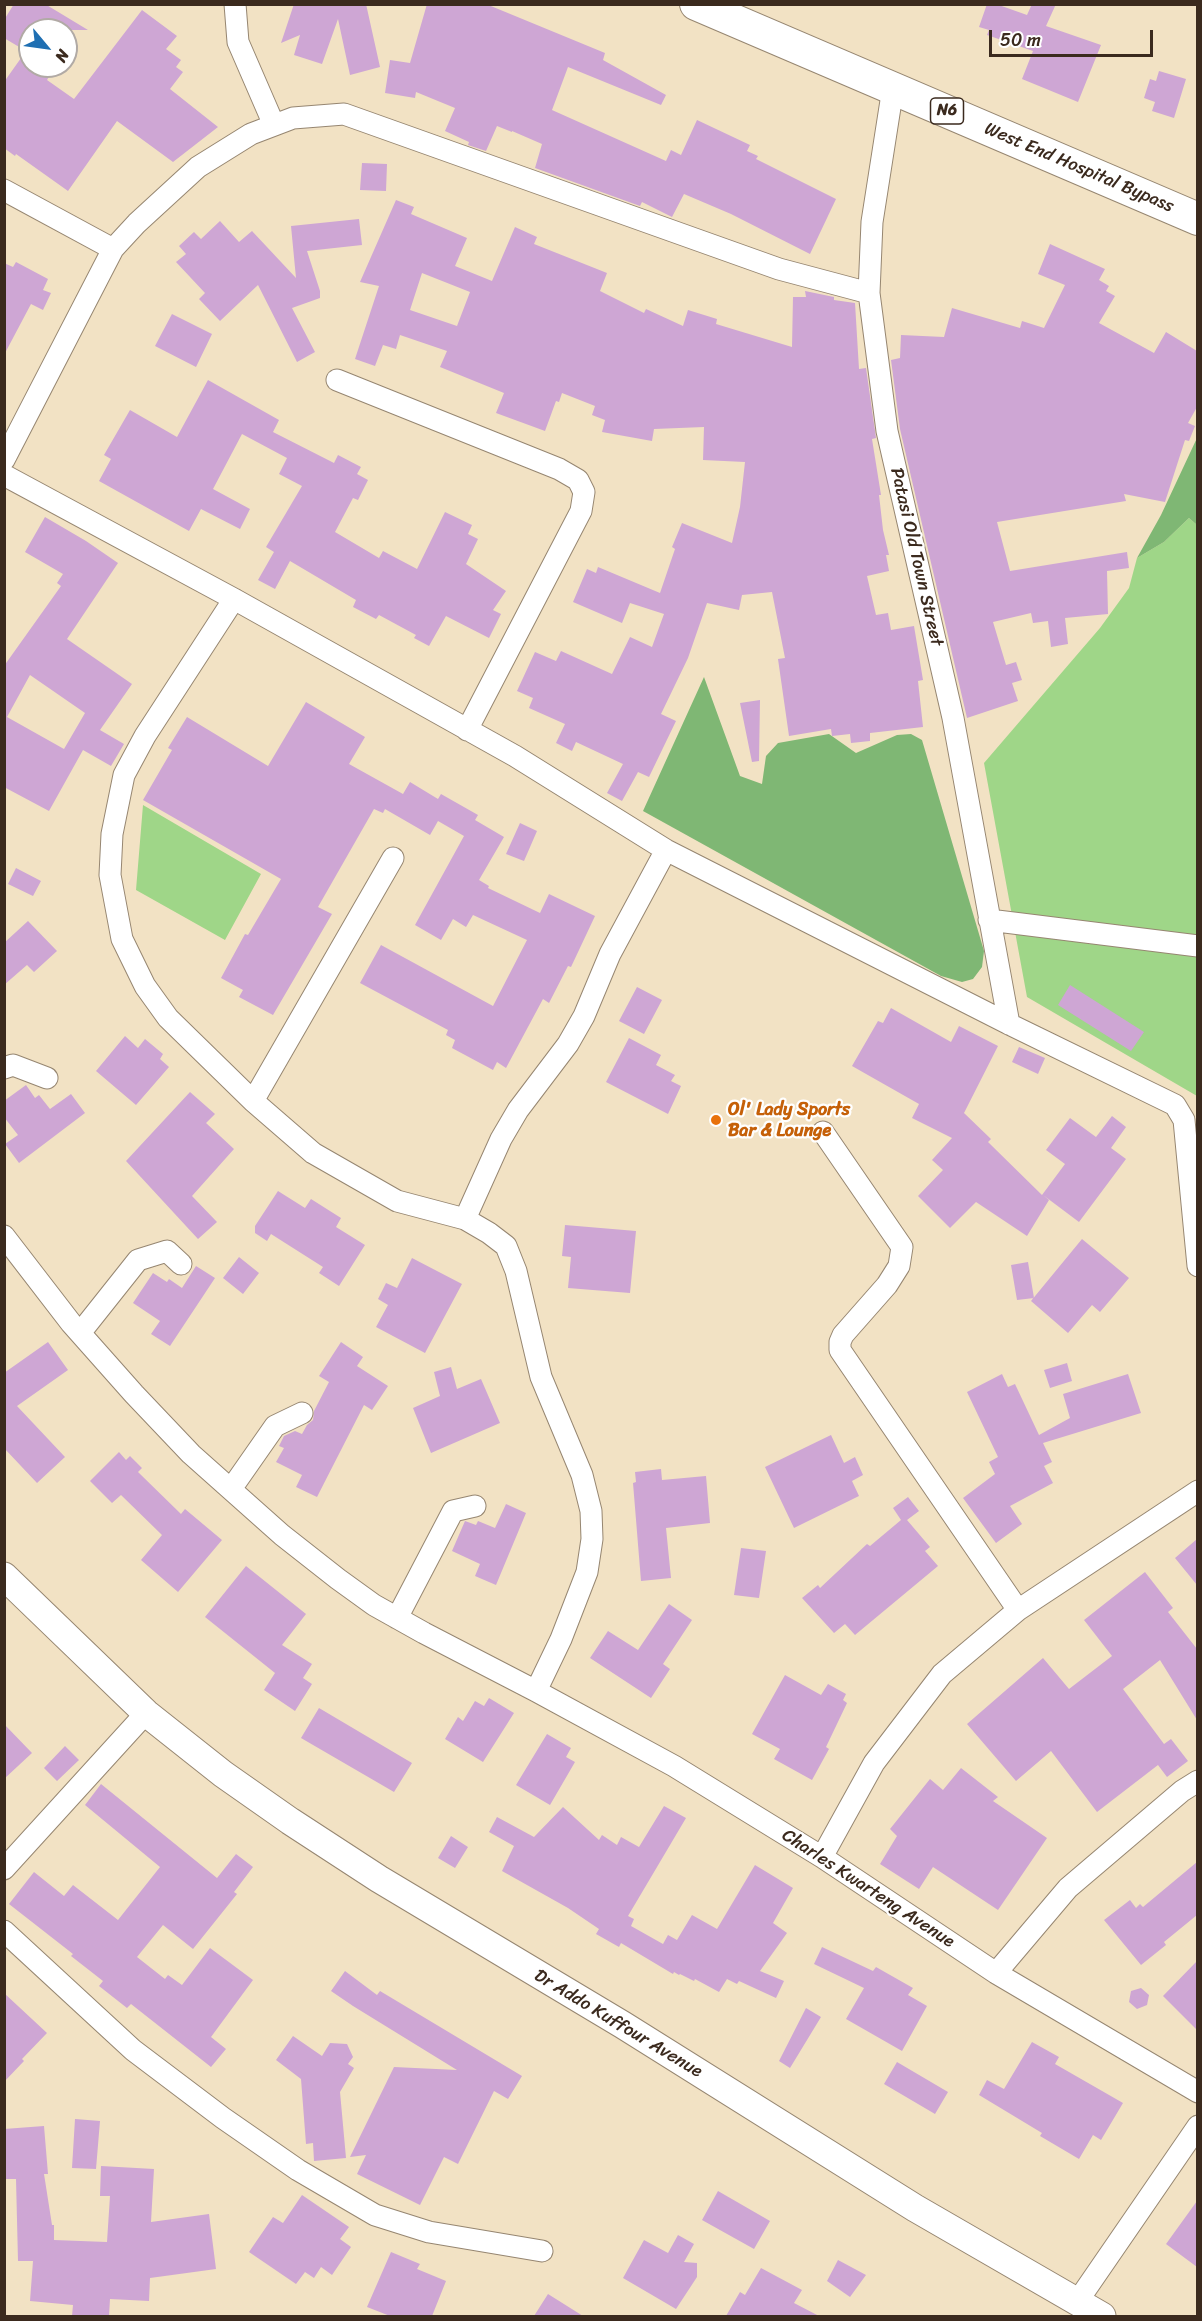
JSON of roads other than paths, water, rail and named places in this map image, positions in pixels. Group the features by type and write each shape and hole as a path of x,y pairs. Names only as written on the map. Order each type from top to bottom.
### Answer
{"highway":[{"name":"West End Hospital Bypass","path":"696,4 1197,219"}],"main road":[{"name":"Dr Addo Kuffour Avenue","path":"4,1575 146,1713 223,1774 290,1821 379,1879 623,2025 915,2208 1102,2316"}],"street":[{"path":"236,4 238,42 274,125"},
{"name":"Patasi Old Town Street","path":"893,88 872,222 869,293 887,431 953,718 1008,1024"},
{"path":"4,460 113,249 198,167 251,134 293,118 344,114 779,269 869,293"},
{"path":"4,190 113,249"},
{"path":"338,380 559,468 578,480 584,492 581,511 467,730"},
{"path":"4,475 234,598 515,756 666,850 1008,1024 1175,1105 1184,1120 1197,1266"},
{"path":"234,598 145,736 124,775 112,834 110,875 122,939 145,986 168,1018 253,1101 313,1153 397,1201 465,1219 506,1246 516,1271 540,1377 582,1475 591,1511 592,1539 587,1572 561,1639 536,1691"},
{"path":"465,1219 501,1139 518,1110 568,1044 584,1016 610,954 666,850"},
{"path":"253,1101 393,858"},
{"path":"989,920 1197,946"},
{"path":"4,1068 13,1065 47,1078"},
{"path":"823,1132 902,1247 899,1266 887,1285 843,1335 840,1350 1018,1610"},
{"name":"Charles Kwarteng Avenue","path":"4,1236 80,1333 191,1454 282,1535 338,1579 397,1618 674,1766 822,1857 996,1973 1197,2092"},
{"path":"80,1333 138,1260 167,1251 181,1264"},
{"path":"231,1489 274,1426 302,1413"},
{"path":"822,1857 874,1763 942,1674 1018,1610 1197,1491"},
{"path":"397,1618 453,1511 475,1506"},
{"path":"4,1869 146,1713"},
{"path":"996,1973 1068,1888 1182,1791 1197,1781"},
{"path":"4,1931 133,2050 223,2118 298,2170 375,2215 429,2232 542,2251"},
{"path":"1077,2302 1197,2126"}],"place":[{"name":"Ol' Lady Sports Bar & Lounge","path":"716,1120"}]}
